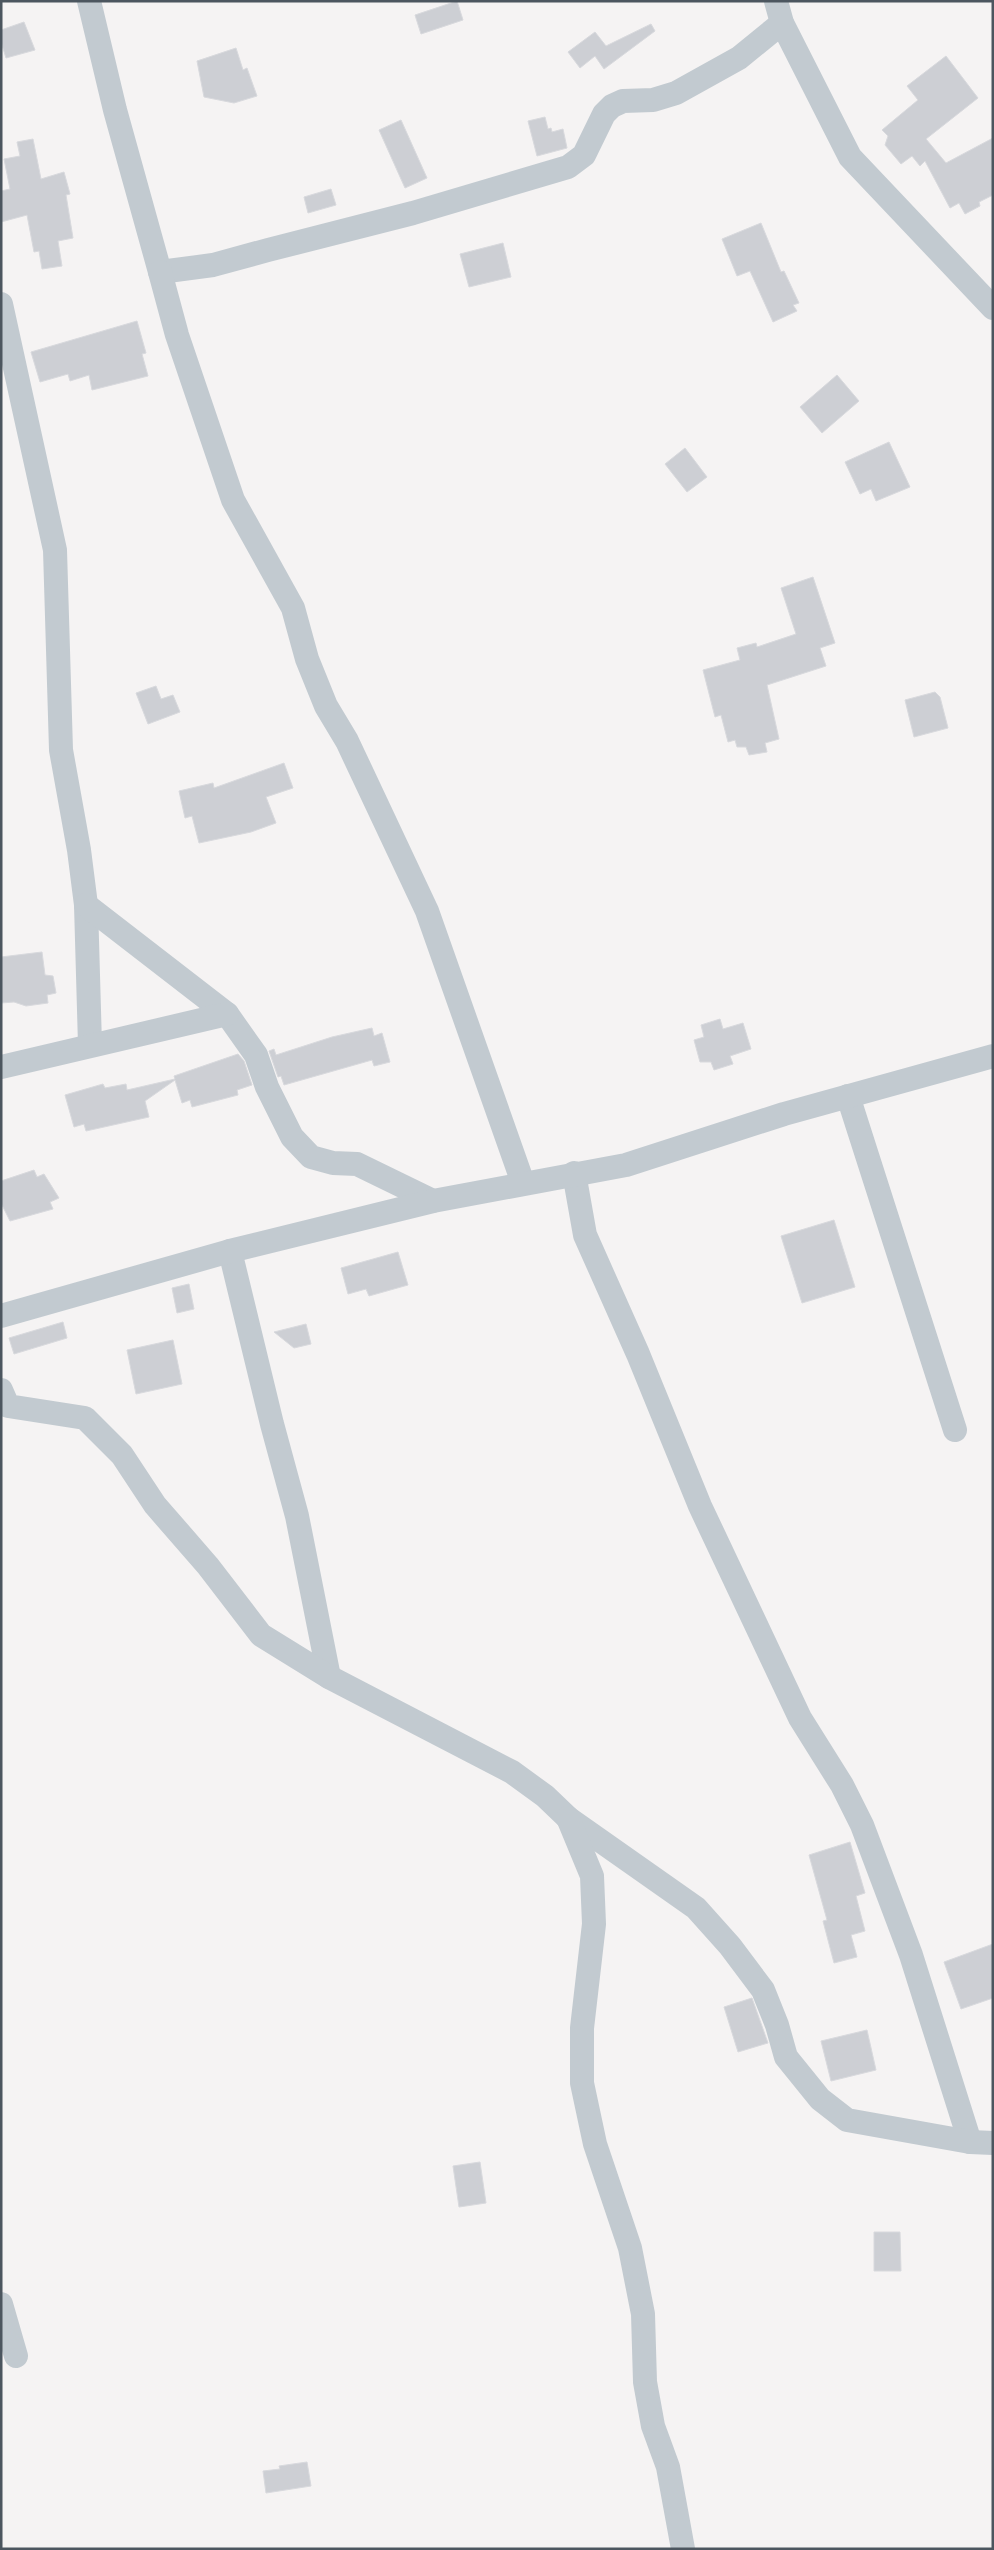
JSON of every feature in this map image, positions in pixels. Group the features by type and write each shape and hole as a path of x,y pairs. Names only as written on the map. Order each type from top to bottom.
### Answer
{"street":[{"path":"89,1 115,110 177,335 233,500 293,608 308,659 326,706 355,758 427,911 523,1183"},
{"path":"160,272 231,260 413,213 568,167 584,155 604,114 612,106 623,101 653,100 676,93 739,58 779,12 850,157 993,308"},
{"path":"1,304 55,550 61,750 79,850 86,906 90,1045"},
{"path":"86,906 227,1014 256,1055 267,1087 292,1137 312,1157 334,1162 357,1164 433,1201"},
{"path":"1,1066 227,1014"},
{"path":"1,1316 230,1251 433,1201 626,1164 848,1096 993,1056"},
{"path":"848,1096 955,1430"},
{"path":"574,1173 585,1235 642,1363 700,1506 800,1718 842,1786 862,1824 981,2143"},
{"path":"230,1251 272,1424 297,1516 329,1677"},
{"path":"1,1390 8,1406 85,1418 122,1455 155,1506 208,1566 246,1618 261,1635 329,1677 512,1772 545,1796 568,1818 696,1908 730,1946 763,1990 777,2025 786,2057 820,2099 847,2120 981,2143"},
{"path":"568,1818 592,1876 594,1924 582,2028 582,2083 595,2144 630,2248 643,2314 645,2382 648,2400 653,2426 668,2467 683,2549"},
{"path":"1,2304 16,2356"}],"building":[{"path":"457,1 463,20 421,34 415,15"},
{"path":"24,22 35,50 6,58 1,42 1,30"},
{"path":"651,24 655,31 604,69 595,56 580,68 568,52 595,32 606,46"},
{"path":"236,48 243,70 247,68 257,96 234,103 204,97 197,61"},
{"path":"946,56 978,98 926,139 946,163 993,138 993,195 979,202 980,206 965,214 959,203 950,208 925,161 920,166 912,156 901,164 885,145 888,136 882,130 918,100 907,86"},
{"path":"545,117 548,129 551,128 552,132 563,129 567,148 537,156 528,121"},
{"path":"401,120 427,178 405,188 379,130"},
{"path":"33,139 41,179 64,172 70,194 66,195 73,238 58,241 62,266 42,269 39,251 34,252 27,215 1,222 1,191 10,189 4,159 20,156 17,142"},
{"path":"331,189 336,205 308,213 304,197"},
{"path":"761,223 781,272 784,271 799,303 793,305 797,311 773,322 750,271 737,276 722,239"},
{"path":"503,243 511,277 469,287 460,254"},
{"path":"137,321 146,353 142,354 148,376 92,390 89,375 70,381 68,374 40,382 31,352"},
{"path":"837,375 859,401 822,433 800,407"},
{"path":"889,442 910,487 876,501 871,489 860,494 845,462"},
{"path":"685,448 707,477 687,492 665,464"},
{"path":"813,577 835,643 820,648 826,666 767,685 779,739 765,743 767,752 749,755 746,747 737,747 735,740 728,742 721,715 715,717 703,670 740,660 737,648 756,643 757,647 796,634 781,588"},
{"path":"156,686 161,699 173,695 180,712 148,724 136,693"},
{"path":"935,692 940,697 948,728 914,737 905,700"},
{"path":"284,763 293,788 266,797 276,823 251,832 199,843 192,816 185,818 179,791 213,783 214,788"},
{"path":"42,952 45,975 53,976 56,993 47,995 48,1003 26,1006 14,1002 1,1003 1,957"},
{"path":"720,1019 723,1029 743,1023 751,1049 730,1056 733,1064 714,1070 711,1062 700,1062 694,1040 704,1037 701,1025"},
{"path":"372,1028 374,1036 382,1033 390,1062 374,1066 372,1060 284,1085 281,1076 278,1077 269,1051 274,1049 276,1055 332,1037"},
{"path":"238,1054 244,1061 252,1085 237,1090 238,1095 192,1107 190,1100 182,1103 175,1080 145,1101 149,1117 86,1131 84,1124 74,1127 65,1095 103,1084 105,1088 126,1084 127,1090 175,1079 174,1076"},
{"path":"34,1170 37,1177 44,1174 59,1198 50,1202 53,1209 10,1221 1,1203 1,1181"},
{"path":"834,1220 855,1287 802,1303 781,1236"},
{"path":"398,1252 408,1285 369,1296 366,1289 348,1294 341,1268"},
{"path":"189,1284 194,1309 177,1313 172,1288"},
{"path":"63,1322 67,1338 14,1354 9,1338"},
{"path":"306,1324 311,1344 294,1348 274,1332"},
{"path":"173,1340 182,1384 136,1394 127,1350"},
{"path":"850,1842 865,1893 856,1896 865,1931 851,1935 857,1957 834,1963 823,1921 827,1920 809,1855"},
{"path":"993,1944 993,1998 961,2009 944,1962"},
{"path":"752,1998 768,2043 738,2052 724,2007"},
{"path":"867,2030 876,2070 831,2081 821,2041"},
{"path":"480,2162 486,2203 459,2207 453,2166"},
{"path":"874,2232 900,2232 901,2271 874,2271"},
{"path":"307,2462 311,2486 266,2493 263,2471 280,2469 279,2466"}]}
